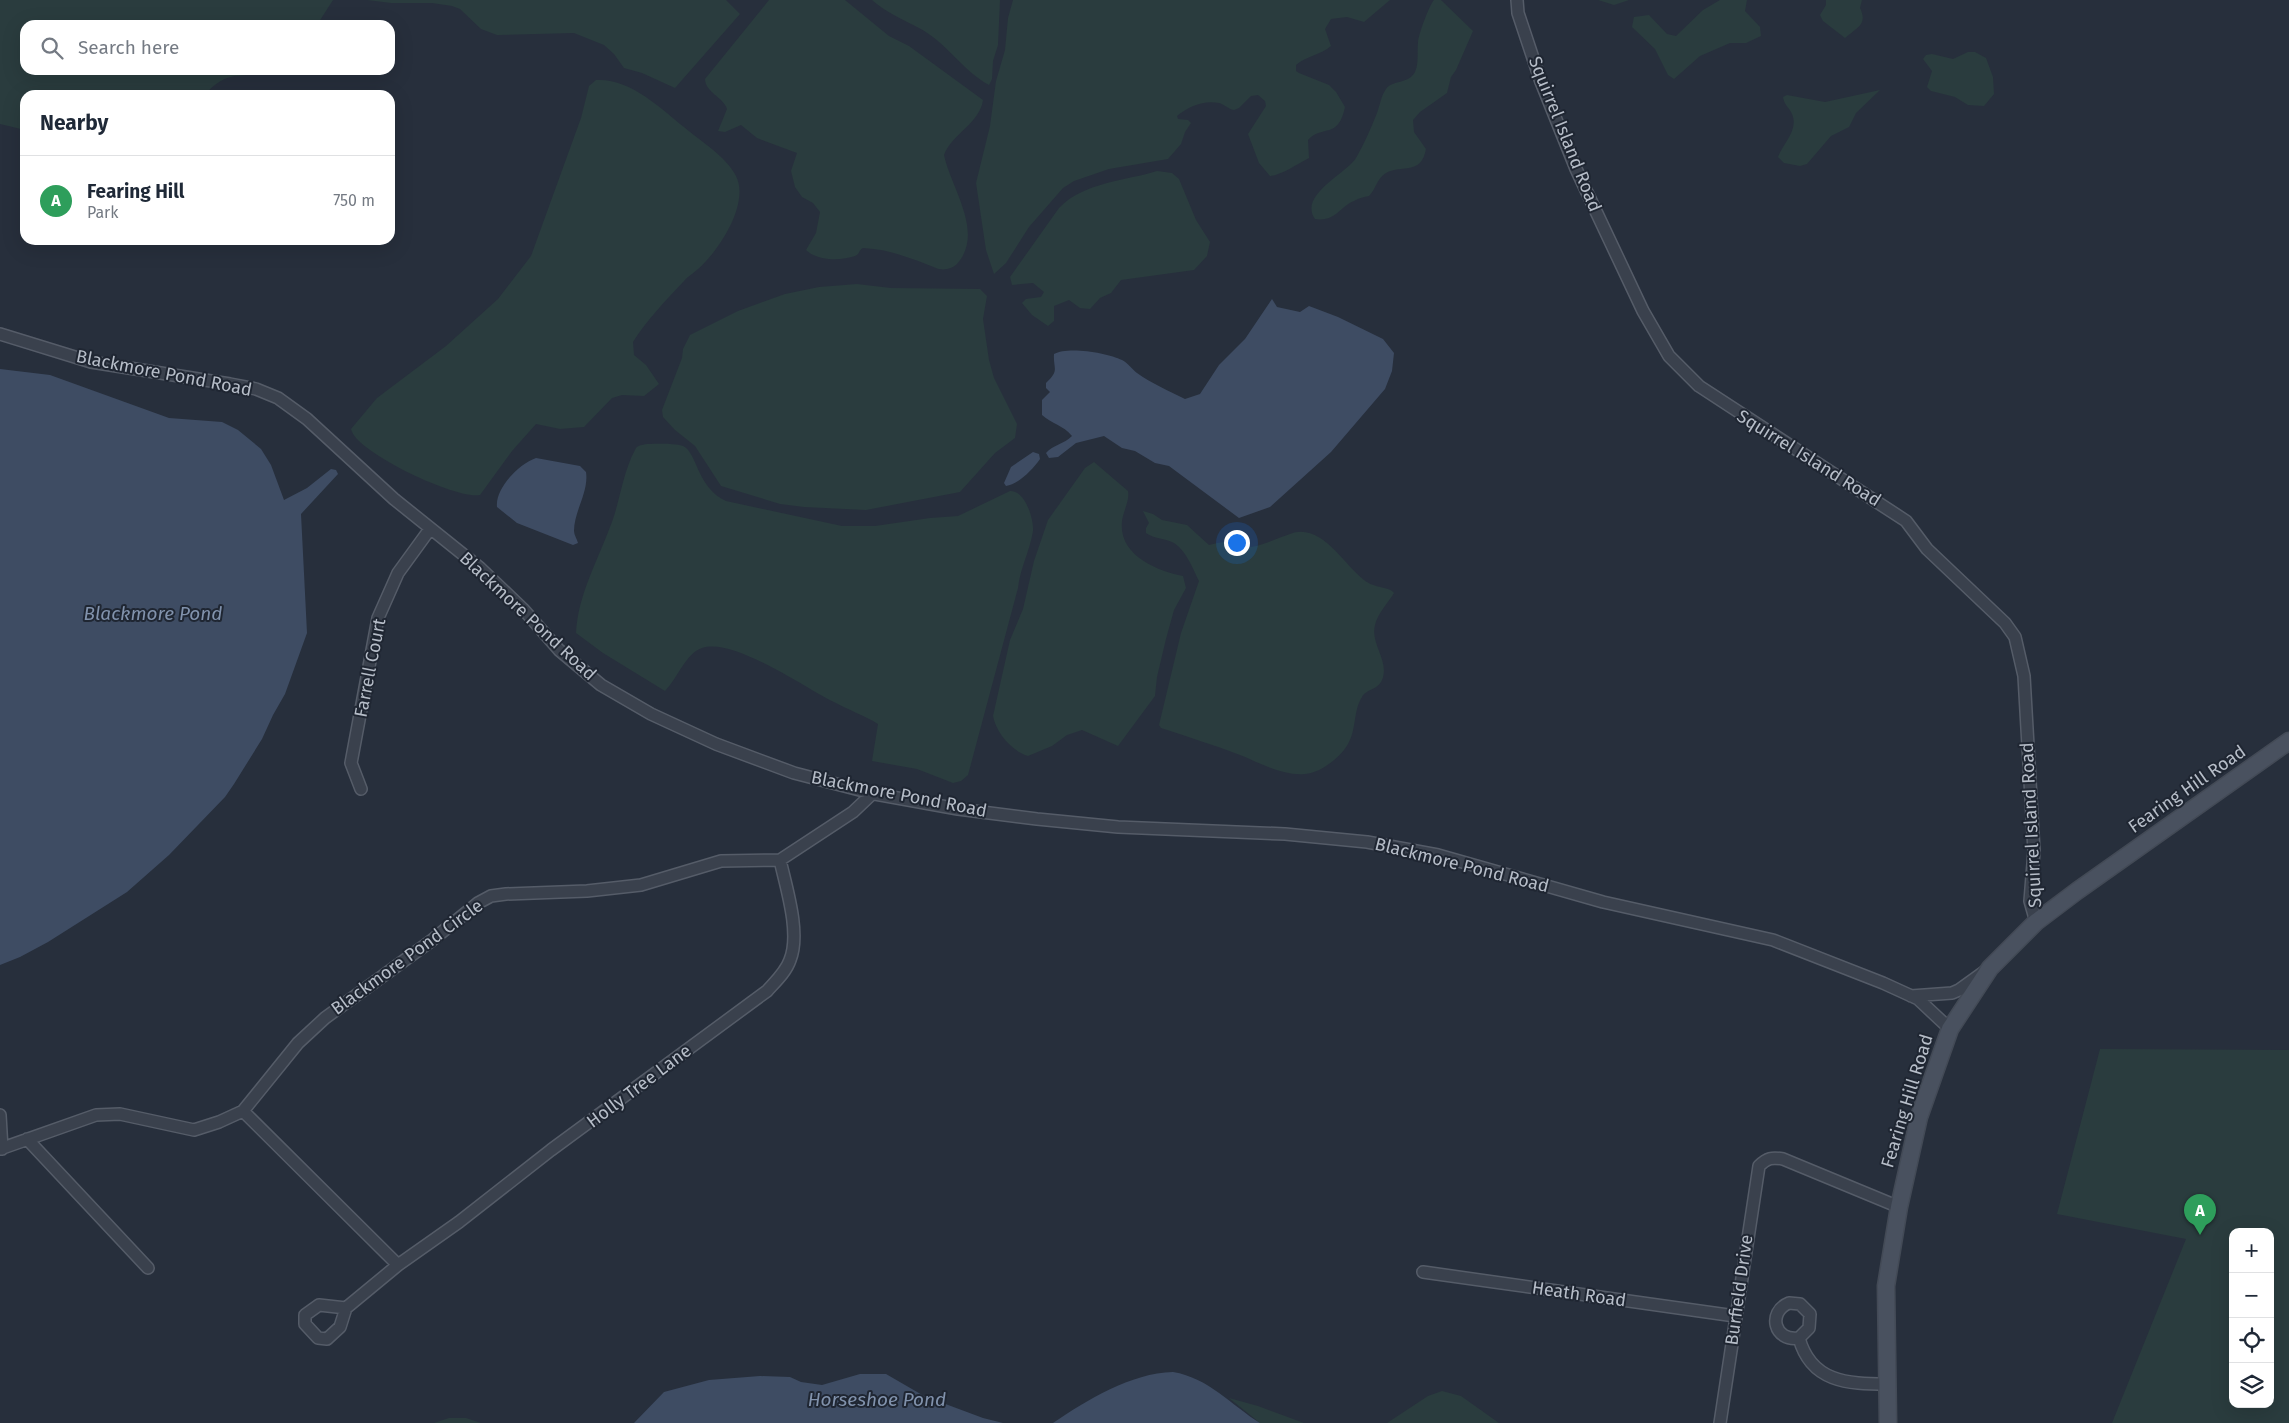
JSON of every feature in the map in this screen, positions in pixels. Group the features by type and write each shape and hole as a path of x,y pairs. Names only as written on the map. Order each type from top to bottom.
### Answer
{"main road":[{"name":"Fearing Hill Road","path":"1888,1423 1886,1286 1899,1206 1919,1117 1950,1029 1990,968 2016,939 2036,922 2289,741"}],"street":[{"name":"Squirrel Island Road","path":"1517,0 1518,13 1541,82 1576,169 1643,311 1669,356 1699,386 1906,521 1927,549 2005,622 2015,637 2024,676 2034,851 2030,901 2036,922"},
{"name":"Blackmore Pond Road","path":"0,334 91,362 256,389 278,398 307,419 394,500 494,581 524,610 559,650 601,685 651,714 716,744 794,773 873,793 958,808 1037,819 1118,827 1285,834 1367,842 1429,853 1524,878 1603,902 1773,940 1911,996 1931,1010 1950,1029"},
{"name":"Farrell Court","path":"361,788 351,763 378,618 398,573 430,529"},
{"path":"780,860 853,812 873,793"},
{"name":"Blackmore Pond Circle","path":"1,1149 96,1115 120,1114 194,1130 219,1122 243,1111 298,1043 325,1018 431,941 478,903 491,896 587,891 642,885 721,861 780,860"},
{"name":"Holly Tree Lane","path":"346,1308 398,1265 459,1222 767,991 780,977 791,959 794,922 780,860"},
{"name":"Blackmore Pond Road","path":"1911,996 1952,993 1990,968"},
{"path":"243,1111 398,1265"},
{"path":"0,1115 1,1149"},
{"path":"28,1140 148,1268"},
{"name":"Burfield Drive","path":"1720,1423 1756,1174 1759,1166 1765,1160 1772,1158 1783,1159 1899,1206"},
{"name":"Heath Road","path":"1423,1272 1735,1316"},
{"path":"1798,1338 1807,1359 1825,1374 1845,1382 1887,1384"}],"shaded area":[{"path":"0,0 333,0 320,20 20,20 20,75 245,75 224,80 209,90 20,90 20,129 0,124"},
{"path":"367,0 726,0 740,14 675,88 642,73 624,68 614,54 604,45 574,33 497,35 481,29 460,9 452,6 432,3 391,3"},
{"path":"769,0 845,0 889,36 909,46 983,100 977,115 953,141 944,155 964,210 967,225 968,239 965,252 955,266 939,269 901,255 863,248 857,255 843,259 829,259 811,254 806,250 816,233 820,212 813,203 802,197 795,187 791,171 797,153 757,138 741,125 725,132 718,131 727,109 708,87 705,79"},
{"path":"872,0 1000,0 998,45 993,61 992,79 989,85 971,72 929,34 889,12"},
{"path":"1013,0 1390,0 1364,22 1347,17 1331,19 1325,29 1331,46 1296,65 1296,71 1299,73 1329,85 1336,92 1345,107 1342,117 1334,128 1314,135 1308,140 1309,158 1270,176 1259,163 1248,134 1266,106 1265,101 1258,95 1251,96 1239,108 1234,110 1223,104 1213,102 1197,105 1177,116 1178,119 1188,120 1191,123 1185,132 1181,144 1168,159 1109,169 1074,181 1063,188 1029,227 1006,263 994,274 986,250 976,183 990,126 996,81 1005,50 1008,18"},
{"path":"1434,0 1441,0 1473,31 1451,77 1447,93 1420,112 1413,120 1414,132 1426,149 1424,157 1415,166 1392,170 1383,175 1369,196 1349,204 1333,216 1315,219 1312,210 1313,201 1326,185 1356,158 1370,130 1386,89 1392,84 1409,78 1415,72 1422,26"},
{"path":"1598,0 1629,0 1614,5"},
{"path":"1720,0 1747,0 1745,11 1760,27 1761,36 1746,43 1730,43 1700,56 1674,79 1668,75 1655,49 1632,27 1634,17 1649,15 1667,34 1676,36 1703,10"},
{"path":"1826,0 1862,0 1860,8 1863,18 1862,22 1845,38 1823,21 1820,15 1826,5"},
{"path":"1968,52 1975,52 1986,58 1993,77 1994,94 1984,106 1968,105 1955,97 1931,91 1927,87 1932,71 1923,59 1926,55 1932,54 1953,59"},
{"path":"596,80 621,84 643,95 719,155 736,176 739,187 739,199 736,213 715,251 664,303 633,342 634,355 646,365 659,384 644,396 622,395 612,398 584,427 560,429 536,424 512,451 480,495 468,495 430,482 408,472 370,450 357,439 351,429 377,398 446,346 498,299 531,256 581,118 589,86"},
{"path":"1880,90 1856,113 1849,127 1831,136 1807,164 1800,166 1784,163 1778,157 1790,136 1794,120 1783,97 1787,95 1825,102"},
{"path":"1157,171 1172,173 1179,179 1196,220 1210,242 1207,256 1194,270 1121,280 1111,293 1100,298 1090,309 1080,308 1069,300 1054,306 1054,321 1048,326 1032,315 1022,303 1026,299 1041,297 1044,292 1033,283 1012,285 1010,277 1059,208 1069,199 1080,193 1105,183"},
{"path":"857,284 891,288 980,289 987,296 983,319 989,360 994,378 1017,424 1015,438 995,453 960,492 866,510 780,504 721,486 695,446 675,430 663,417 662,410 682,358 683,349 690,335 738,311 785,294 819,287"},
{"path":"647,444 683,446 692,455 709,488 726,501 842,526 875,526 958,516 1010,491 1020,495 1028,506 1033,531 968,775 961,781 953,783 917,769 872,761 878,724 839,705 769,666 732,650 715,647 702,648 696,651 686,661 665,691 603,653 576,633 584,592 613,518 631,459 637,447"},
{"path":"1094,462 1128,491 1122,521 1122,533 1126,543 1133,552 1151,565 1183,576 1186,588 1174,610 1157,677 1155,696 1118,746 1082,730 1067,735 1052,746 1028,756 1016,750 1001,735 993,716 1010,640 1023,609 1034,561 1048,520 1085,468"},
{"path":"1143,511 1153,514 1162,520 1187,525 1209,545 1226,542 1251,547 1290,534 1301,532 1312,534 1331,546 1368,583 1389,589 1394,593 1376,621 1374,632 1384,666 1382,680 1378,686 1366,692 1362,697 1357,709 1351,737 1344,750 1331,762 1321,769 1310,773 1288,773 1161,728 1159,725 1181,633 1199,581 1188,559 1177,545 1146,533 1149,523"},
{"path":"2100,1049 2289,1050 2289,1423 2112,1423 2186,1239 2057,1214"},
{"path":"1442,1391 1461,1396 1499,1423 1387,1423 1428,1396"},
{"path":"1229,1398 1258,1406 1304,1423 1260,1423"},
{"path":"449,1418 466,1418 481,1423 434,1423"}],"water":[{"path":"1272,299 1277,307 1300,312 1309,306 1338,317 1383,339 1394,353 1392,371 1385,389 1331,452 1270,507 1239,518 1169,466 1155,463 1135,451 1122,448 1104,436 1076,443 1058,457 1049,458 1046,453 1049,450 1072,436 1065,429 1042,415 1042,400 1050,392 1046,388 1046,383 1053,375 1055,369 1054,354 1078,351 1116,357 1148,380 1185,399 1200,394 1219,365 1245,339"},
{"name":"Blackmore Pond","path":"0,369 50,375 169,418 222,422 238,430 261,449 271,465 284,500 307,488 331,469 336,470 338,474 301,514 307,633 285,694 262,739 234,784 225,797 169,855 127,892 48,942 0,965"},
{"path":"1033,452 1039,454 1040,459 1037,463 1021,479 1006,486 1004,483 1011,467"},
{"path":"536,458 580,466 586,472 584,494 576,516 574,532 578,543 573,545 517,523 497,507 500,492 509,478 522,466"},
{"path":"1173,1372 1186,1375 1209,1386 1260,1423 1053,1423 1080,1405 1110,1389 1141,1377"},
{"name":"Horseshoe Pond","path":"860,1374 886,1374 924,1396 983,1418 1003,1423 634,1423 664,1392 709,1380 760,1376 790,1377 801,1382 822,1385"}],"place":[{"name":"Fearing Hill","path":"2200,1235"}]}
